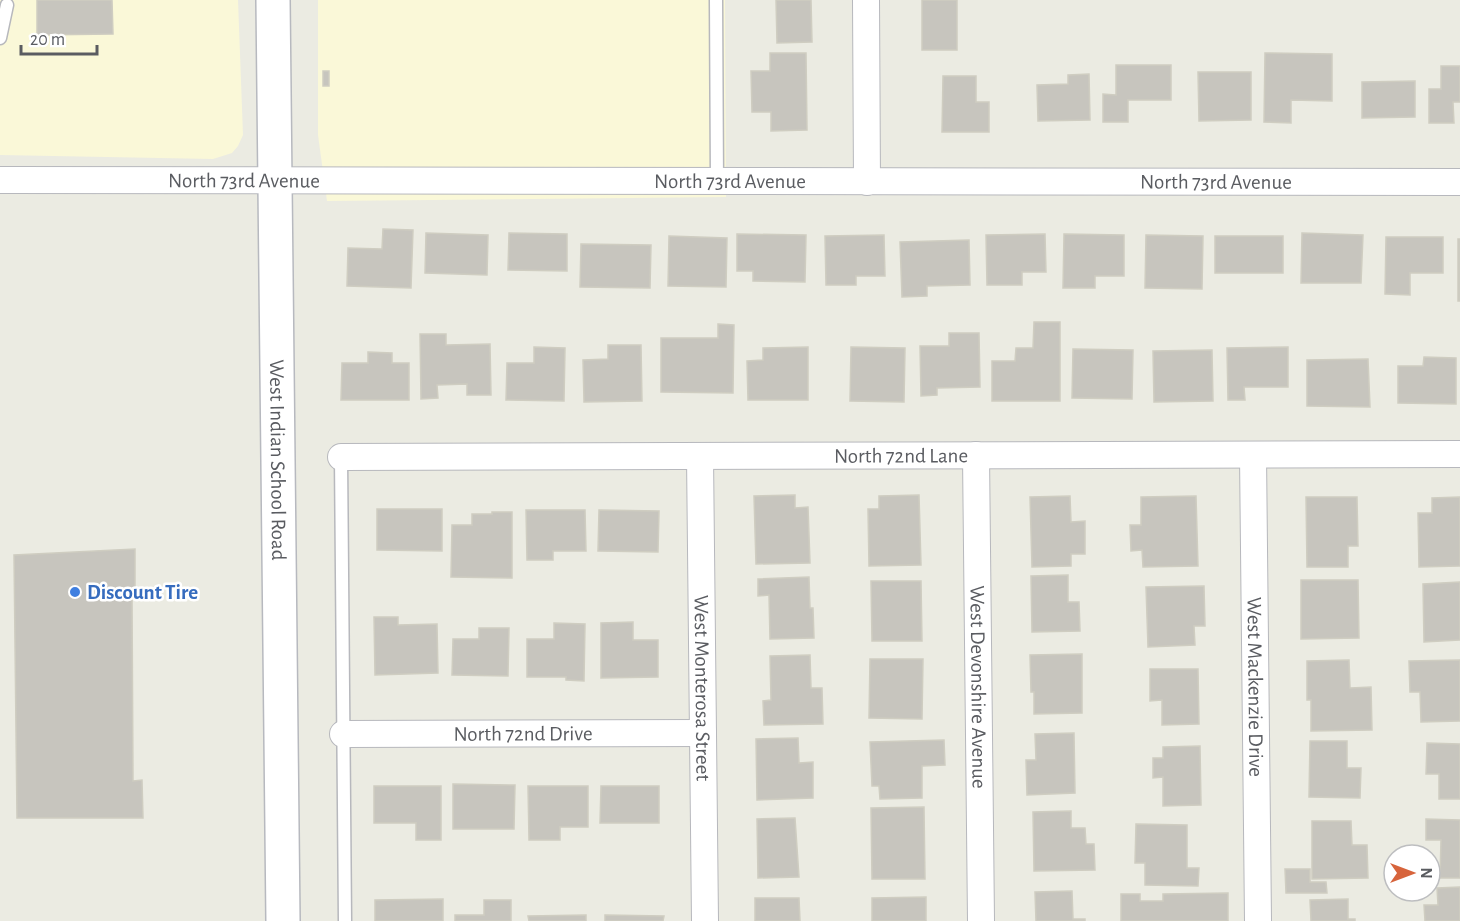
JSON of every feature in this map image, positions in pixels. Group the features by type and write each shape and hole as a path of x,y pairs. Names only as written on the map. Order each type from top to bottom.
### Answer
{"main road":[{"name":"West Indian School Road","path":"273,0 284,921"}],"street":[{"path":"866,0 867,183"},
{"name":"North 73rd Avenue","path":"0,180 867,183 1460,182"},
{"name":"West Mackenzie Drive","path":"1252,454 1258,921"},
{"name":"North 72nd Lane","path":"341,457 1460,454"},
{"name":"West Devonshire Avenue","path":"976,455 981,921"},
{"name":"West Monterosa Street","path":"700,456 705,921"},
{"name":"North 72nd Drive","path":"343,734 703,733"}],"lane":[{"path":"716,0 717,182"},
{"path":"0,38 7,5"},
{"path":"341,457 345,921"}],"shaded area":[{"path":"0,0 238,0 243,135 238,146 232,153 213,159 0,155"},
{"path":"318,0 725,0 726,197 327,201 318,135"}],"building":[{"path":"37,0 112,0 113,34 37,35"},
{"path":"776,0 811,0 812,42 777,43"},
{"path":"922,0 957,0 957,50 922,50"},
{"path":"770,53 806,53 807,130 771,131 771,112 752,112 751,71 770,71"},
{"path":"1265,53 1332,54 1332,101 1291,100 1291,123 1264,122"},
{"path":"1116,65 1171,65 1171,100 1128,100 1128,122 1103,122 1103,94 1116,95"},
{"path":"1441,66 1460,66 1460,102 1453,102 1454,123 1429,123 1429,89 1441,89"},
{"path":"323,71 329,71 329,86 323,86"},
{"path":"1198,72 1251,72 1251,120 1199,121"},
{"path":"1089,74 1090,120 1038,121 1037,85 1068,84 1068,75"},
{"path":"943,76 976,76 976,102 989,102 989,132 942,132"},
{"path":"1415,81 1415,117 1362,118 1362,82"},
{"path":"383,229 413,230 411,288 347,286 348,248 382,249"},
{"path":"426,233 488,235 487,275 425,273"},
{"path":"509,233 567,234 567,271 508,270"},
{"path":"1302,233 1363,235 1361,283 1301,283"},
{"path":"737,234 806,235 805,282 753,281 753,271 737,271"},
{"path":"1045,234 1046,272 1022,272 1022,285 987,285 986,235"},
{"path":"1064,234 1124,235 1124,276 1095,276 1095,288 1063,288"},
{"path":"884,235 885,276 856,276 856,285 826,285 825,236"},
{"path":"1146,235 1203,236 1202,289 1145,288"},
{"path":"669,236 727,238 726,287 668,286"},
{"path":"1215,236 1283,236 1283,273 1215,273"},
{"path":"1386,237 1443,237 1443,273 1410,273 1410,295 1385,294"},
{"path":"1458,239 1460,239 1460,301 1458,301"},
{"path":"969,240 970,285 927,286 927,296 902,297 900,242"},
{"path":"581,244 651,245 650,288 580,287"},
{"path":"1034,322 1060,322 1060,401 992,401 992,361 1015,361 1016,348 1033,348"},
{"path":"718,324 734,325 733,393 661,392 661,338 718,338"},
{"path":"949,333 979,333 980,387 937,388 937,395 921,396 920,346 949,346"},
{"path":"420,334 446,334 446,345 490,344 491,395 467,395 467,384 437,385 438,398 421,399"},
{"path":"608,345 641,345 642,401 584,402 583,360 608,359"},
{"path":"534,347 565,348 564,401 506,400 507,363 534,363"},
{"path":"808,347 808,400 748,400 747,361 763,360 763,348"},
{"path":"851,347 905,348 904,402 850,401"},
{"path":"1288,347 1288,387 1244,387 1245,400 1228,400 1227,348"},
{"path":"1073,349 1133,350 1132,399 1072,398"},
{"path":"1212,350 1213,401 1154,402 1153,351"},
{"path":"368,352 392,353 392,363 409,363 409,400 341,400 342,363 368,363"},
{"path":"1424,357 1456,358 1456,404 1398,403 1398,366 1423,366"},
{"path":"1368,359 1370,407 1307,406 1307,360"},
{"path":"795,495 795,508 808,507 810,563 756,564 754,496"},
{"path":"919,495 921,565 869,566 868,509 879,509 879,496"},
{"path":"1070,496 1071,522 1085,521 1085,554 1071,554 1071,566 1032,567 1030,497"},
{"path":"1196,496 1198,566 1143,567 1142,550 1131,551 1130,525 1141,525 1141,497"},
{"path":"1306,497 1357,497 1358,546 1348,546 1348,567 1307,567"},
{"path":"1460,497 1460,566 1419,567 1418,513 1432,513 1432,498"},
{"path":"377,509 442,509 442,551 377,550"},
{"path":"526,510 585,510 586,551 553,551 553,560 527,560"},
{"path":"599,510 659,511 658,552 598,551"},
{"path":"492,512 512,512 512,578 451,577 452,525 472,525 472,514 492,514"},
{"path":"135,549 135,592 132,592 133,781 142,780 143,818 17,818 14,555"},
{"path":"1068,575 1068,602 1079,602 1080,631 1032,632 1031,576"},
{"path":"809,577 814,638 770,639 769,595 758,596 758,579"},
{"path":"1301,580 1358,580 1359,638 1301,639"},
{"path":"871,581 921,581 922,641 872,641"},
{"path":"1460,582 1460,640 1424,642 1423,584"},
{"path":"1204,586 1205,626 1194,626 1195,645 1148,647 1146,587"},
{"path":"374,617 398,617 398,625 437,624 438,673 375,675"},
{"path":"633,622 633,640 658,640 658,677 601,678 601,623"},
{"path":"554,623 585,624 584,681 566,680 566,677 527,677 527,639 554,639"},
{"path":"479,628 509,628 508,676 452,675 453,639 479,639"},
{"path":"1082,654 1082,713 1034,714 1030,655"},
{"path":"810,655 811,688 822,688 823,724 764,725 763,701 771,700 770,656"},
{"path":"870,659 923,659 922,719 869,718"},
{"path":"1349,660 1350,688 1371,687 1372,730 1311,731 1311,700 1307,700 1307,661"},
{"path":"1460,660 1460,721 1421,722 1420,692 1410,692 1409,661"},
{"path":"1150,669 1198,669 1199,724 1162,725 1162,700 1150,701"},
{"path":"1074,733 1075,793 1027,795 1026,760 1036,760 1035,734"},
{"path":"798,738 799,763 813,762 813,798 757,800 756,739"},
{"path":"944,740 945,765 922,766 922,798 880,799 879,786 872,786 870,742"},
{"path":"1310,741 1347,741 1347,768 1361,768 1360,798 1309,797"},
{"path":"1427,743 1460,744 1460,799 1439,799 1439,774 1426,774"},
{"path":"1200,746 1201,805 1163,806 1163,777 1153,778 1153,758 1163,758 1163,747"},
{"path":"453,784 515,785 514,829 453,829"},
{"path":"374,786 441,786 441,840 416,840 416,823 374,823"},
{"path":"528,786 588,786 588,827 560,827 560,840 529,840"},
{"path":"601,786 659,786 659,823 600,823"},
{"path":"924,807 925,879 872,879 871,808"},
{"path":"1071,811 1071,828 1085,828 1086,844 1094,844 1095,870 1034,871 1033,812"},
{"path":"795,818 799,877 758,878 757,819"},
{"path":"1426,819 1460,820 1460,878 1442,878 1441,840 1426,840"},
{"path":"1312,821 1351,821 1352,845 1367,845 1368,878 1312,879"},
{"path":"1136,824 1187,825 1187,868 1199,868 1198,886 1145,885 1145,863 1135,863"},
{"path":"1285,869 1310,869 1310,882 1326,882 1327,893 1286,893"},
{"path":"1460,887 1460,921 1425,921 1424,905 1442,903 1442,888"},
{"path":"1072,891 1073,919 1085,919 1085,921 1036,921 1035,892"},
{"path":"1228,893 1228,921 1121,921 1121,894 1140,894 1140,901 1163,901 1163,894"},
{"path":"926,897 926,921 872,921 872,898"},
{"path":"755,898 799,898 800,921 755,921"},
{"path":"443,899 443,921 375,921 375,900"},
{"path":"1348,899 1348,919 1355,919 1355,921 1311,921 1310,900"},
{"path":"484,900 511,900 511,921 455,921 455,915 484,915"},
{"path":"586,915 586,921 529,921 528,916"},
{"path":"605,915 664,916 663,921 605,921"}],"place":[{"name":"Discount Tire","path":"75,592"}]}
